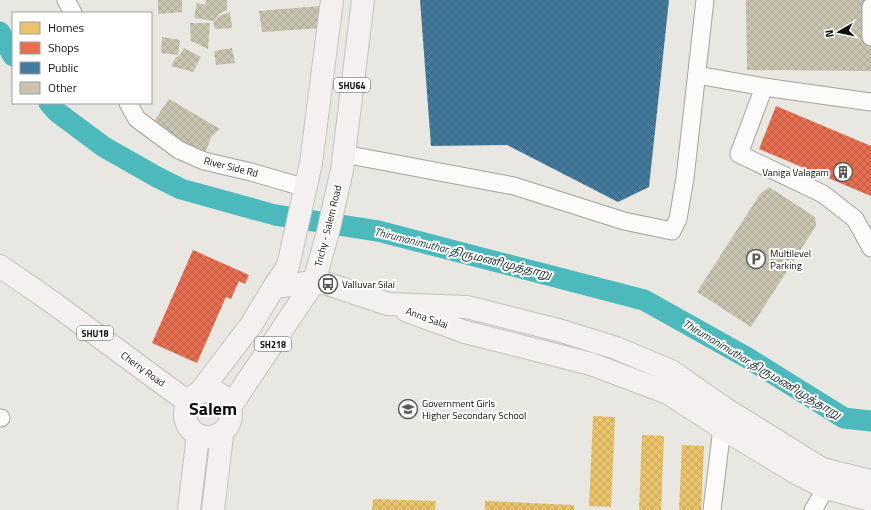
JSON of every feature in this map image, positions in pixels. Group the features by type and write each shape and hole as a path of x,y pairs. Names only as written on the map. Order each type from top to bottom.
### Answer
{"main road":[{"path":"222,435 213,438 198,436 191,431 187,424 185,409 251,325 288,266 311,163 332,0"},
{"name":"SHU64","path":"343,162 363,0"},
{"name":"Trichy - Salem Road","path":"314,282 328,232 343,162"},
{"name":"Cherry Road","path":"0,266 194,397"},
{"path":"274,287 314,282 328,284 388,304 467,307 558,330 616,348 671,371 734,414 822,469 871,481"},
{"name":"SH218","path":"230,407 314,282"},
{"name":"Anna Salai","path":"388,304 465,332 598,366 668,393 722,428 800,475 826,488 871,500"},
{"path":"194,397 208,391 222,395 228,401 232,416 230,423 222,435 213,510"},
{"path":"189,510 198,436"}],"street":[{"path":"66,0 72,12"},
{"path":"343,162 514,186 624,221 672,231 678,219 685,178 705,0"},
{"path":"871,7 871,37"},
{"path":"697,75 764,87 871,102"},
{"path":"764,87 739,154 823,194 855,219 871,248"},
{"name":"River Side Rd","path":"129,104 137,119 179,150 204,161 251,172 306,188"},
{"path":"712,510 722,428"},
{"path":"813,510 826,488"}],"building: Homes":[{"path":"593,416 615,417 611,507 589,506"},
{"path":"642,435 664,436 661,510 639,510"},
{"path":"682,445 704,446 701,510 679,510"},
{"path":"373,499 436,501 435,510 372,510"},
{"path":"485,501 574,505 574,510 485,510"}],"building: Shops":[{"name":"Vaniga Valagam","path":"776,106 871,146 871,196 759,149"},
{"path":"193,250 249,275 245,284 239,281 231,299 226,297 197,363 152,343"}],"building: Public":[{"path":"420,0 669,0 649,187 618,202 507,145 431,146"}],"building: Other":[{"path":"158,0 182,0 182,12 158,14"},
{"path":"206,0 227,0 227,10 219,14 214,21 194,18 197,3 205,5"},
{"path":"746,0 871,0 871,71 747,70"},
{"path":"320,6 324,28 262,32 259,11"},
{"path":"230,12 232,28 215,29 213,23 219,16"},
{"path":"190,23 210,23 208,49 191,41"},
{"path":"162,37 180,40 178,55 161,53"},
{"path":"184,48 201,57 193,72 171,66 176,57 179,56"},
{"path":"232,48 235,63 216,65 214,51"},
{"path":"169,99 220,129 211,137 204,157 152,124"},
{"name":"Multilevel Parking","path":"769,187 815,217 816,226 751,327 697,292 760,194"}],"waterway":[{"name":"Thirumanimuthar திருமணிமுத்தாறு","path":"0,32 12,54"},
{"name":"Thirumanimuthar திருமணிமுத்தாறு","path":"50,104 57,112 104,147 181,189 275,215 378,231 644,300 746,357 844,418 871,421"}],"place":[{"name":"Vaniga Valagam","path":"843,172"},
{"name":"Multilevel Parking","path":"756,259"},
{"name":"Valluvar Silai","path":"328,284"},
{"name":"Government Girls Higher Secondary School","path":"408,409"}],"district":[{"name":"Salem","path":"213,408"}]}
